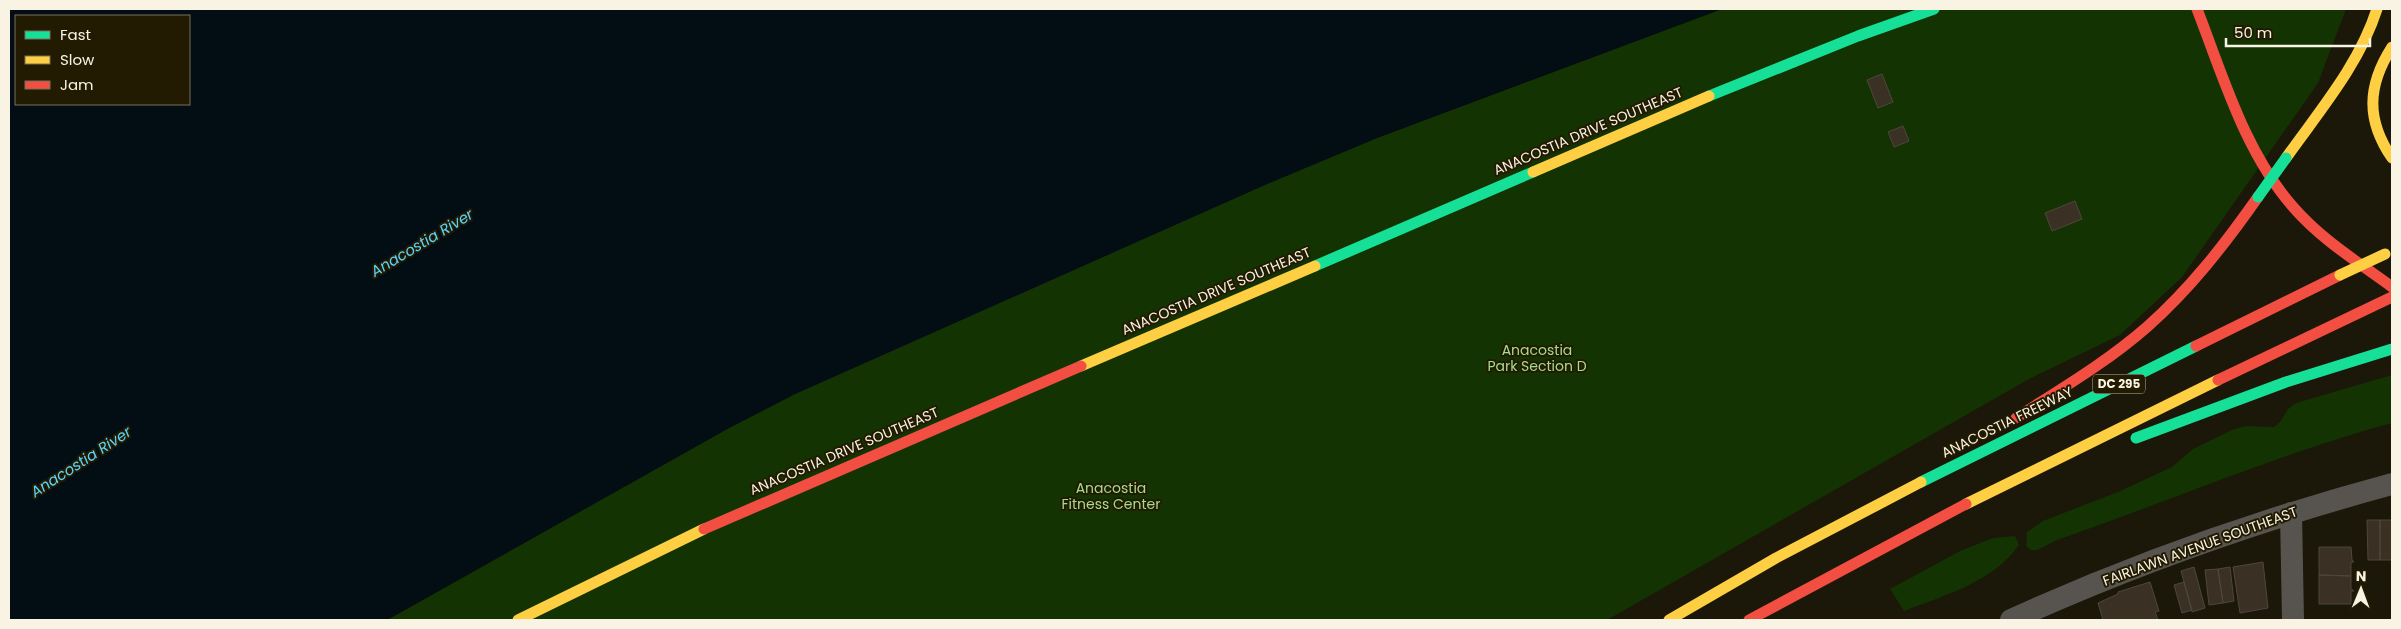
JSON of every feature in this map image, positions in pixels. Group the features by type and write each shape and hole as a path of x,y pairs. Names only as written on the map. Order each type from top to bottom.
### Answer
{"main road":[{"name":"ANACOSTIA DRIVE SOUTHEAST","path":"518,620 670,544 918,435 1751,78 1858,36 1934,9"},
{"path":"2197,9 2256,152 2273,180 2313,228 2392,287"},
{"path":"2007,423 2086,373 2147,328 2213,258 2357,56 2370,30 2377,9"},
{"path":"2392,47 2376,77 2372,107 2378,136 2392,158"},
{"name":"ANACOSTIA FREEWAY","path":"1669,620 1776,558 1898,493 2340,275 2389,253"},
{"name":"DC 295","path":"1749,620 1864,556 1980,496 2392,297"},
{"path":"2128,441 2286,382 2392,349"},
{"path":"1898,493 1990,434"},
{"path":"1980,496 2101,451"}],"street":[{"name":"FAIRLAWN AVENUE SOUTHEAST","path":"2011,620 2120,574 2291,513 2392,484"},
{"path":"2291,513 2294,620"}],"green space":[{"name":"Anacostia Park Section D","path":"1722,9 2346,9 2318,83 2182,277 2120,335 2029,379 1607,620 387,620 729,428 795,394 1267,184 1377,138"},
{"path":"2392,375 2392,423 2265,463 2057,540 2037,550 2031,550 2026,546 2027,532 2043,521 2118,492 2172,467 2193,449 2234,429 2246,426 2274,427 2280,422 2288,409 2296,403"},
{"path":"2015,536 2019,545 1996,569 1952,593 1904,611 1890,589 1960,551 1993,538"}],"water":[{"name":"Anacostia River","path":"12,9 1722,9 1377,138 1267,184 795,394 729,428 387,620 9,620 9,11"}],"building":[{"path":"1882,74 1893,102 1878,108 1867,80"},
{"path":"1903,126 1909,141 1894,147 1888,132"},
{"path":"2075,201 2082,219 2052,231 2045,213"},
{"path":"2367,520 2380,520 2380,560 2368,560"},
{"path":"2380,520 2392,520 2392,560 2380,560"},
{"path":"2319,547 2351,547 2352,560 2354,562 2351,562 2351,576 2319,575"},
{"path":"2263,562 2268,608 2240,613 2233,567"},
{"path":"2194,567 2205,608 2192,612 2181,571"},
{"path":"2230,567 2234,601 2223,603 2218,569"},
{"path":"2218,569 2223,603 2209,605 2205,570"},
{"path":"2319,575 2351,576 2351,589 2354,591 2351,591 2351,604 2319,604"},
{"path":"2150,582 2159,611 2155,612 2158,620 2103,620 2098,603 2118,594 2118,592"},
{"path":"2184,582 2192,610 2182,613 2174,585"}],"traffic: fast":[{"path":"1709,96 1858,36 1934,9"},
{"path":"2258,197 2286,158"},
{"path":"1315,266 1533,172"},
{"path":"1921,482 2196,346"},
{"path":"2136,438 2286,382 2392,349"}],"traffic: slow":[{"path":"2286,158 2325,105 2349,68 2360,49 2377,9"},
{"path":"2392,47 2378,75 2373,103 2378,130 2392,158"},
{"path":"1533,172 1709,96"},
{"path":"2340,275 2385,254"},
{"path":"1081,366 1315,266"},
{"path":"1966,504 2218,380"},
{"path":"1669,620 1776,558 1921,482"},
{"path":"518,620 704,529"}],"traffic: jam":[{"path":"2197,9 2237,113 2262,163 2277,186 2294,208 2316,230 2392,287"},
{"path":"2016,418 2100,364 2147,327 2178,297 2206,265 2258,197"},
{"path":"2196,346 2340,275"},
{"path":"2218,380 2392,297"},
{"path":"704,529 1081,366"},
{"path":"1749,620 1966,504"}],"park label":[{"name":"Anacostia Fitness Center","path":"1111,496"}]}
